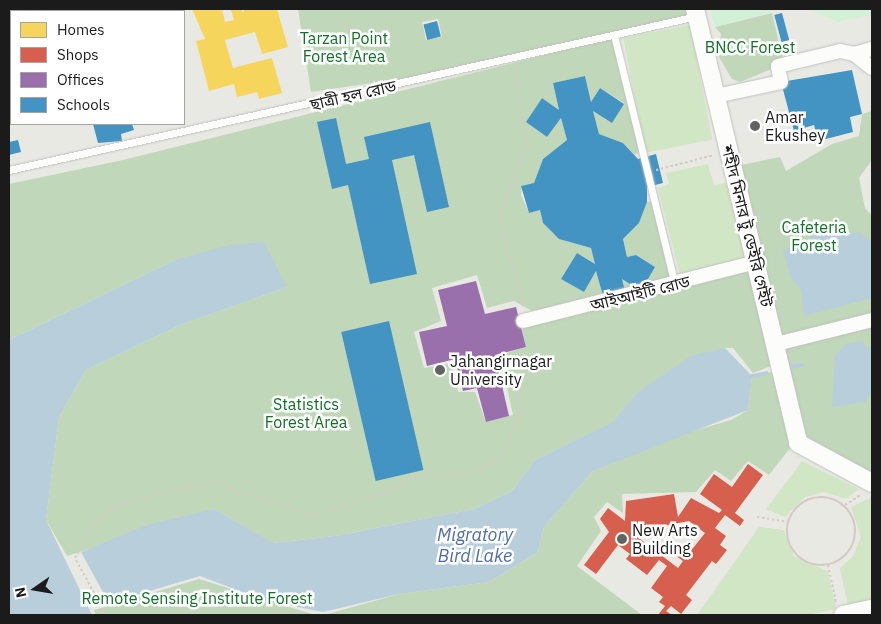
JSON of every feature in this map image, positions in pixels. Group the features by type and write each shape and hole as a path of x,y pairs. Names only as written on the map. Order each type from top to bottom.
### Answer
{"street":[{"name":"শহীদ মিনার টু ডেইরি গেইট","path":"699,12 800,443 869,487"},
{"path":"854,54 872,49"},
{"path":"718,96 781,82 778,66 840,51 854,54 872,68"},
{"name":"আইআইটি রোড","path":"528,320 675,285 758,262"},
{"path":"778,344 872,320"},
{"path":"840,611 872,609"}],"lane":[{"name":"ছাত্রী হল রোড","path":"9,170 614,36 699,12"},
{"path":"614,36 675,285"}],"path":[{"path":"106,615 75,558 96,524 112,508 131,501 214,483 312,515 384,494 414,477 477,472 500,459 522,411 521,383 536,352 500,217 526,141 516,58"},
{"path":"647,173 731,149"},
{"path":"844,505 869,487"},
{"path":"826,497 844,505 855,522 854,543 842,559 828,565 812,564 794,552 788,522 807,499 826,497"},
{"path":"757,517 788,522"},
{"path":"828,565 840,611"}],"green space":[{"name":"Tarzan Point Forest Area","path":"298,9 695,9 697,15 433,74 311,92","holes":["438,19 442,37 426,40 422,22"]},
{"path":"710,9 782,9 715,27"},
{"path":"807,9 872,9 872,15 838,22"},
{"name":"BNCC Forest","path":"772,13 784,64 740,82 732,79 719,57 721,34 715,27"},
{"path":"690,25 712,140 646,153 623,38"},
{"name":"Statistics Forest Area","path":"613,38 640,152 635,155 623,143 599,134 593,111 612,123 624,103 600,88 591,102 585,76 553,83 559,110 542,98 526,122 547,137 561,118 567,140 543,159 534,184 522,186 521,195 529,213 540,210 543,223 559,239 591,248 595,264 577,253 561,279 584,292 596,271 603,296 532,311 514,301 487,308 477,275 432,288 441,321 414,332 424,368 452,363 458,392 475,392 486,422 513,415 500,355 526,347 522,328 750,269 776,364 753,373 733,348 725,348 638,392 614,422 535,460 512,491 474,509 335,536 272,543 214,509 67,556 46,520 59,417 86,370 180,325 287,287 175,260 9,340 9,184 123,160"},
{"name":"Cafeteria Forest","path":"872,111 872,160 859,178 865,208 872,216 872,483 803,443 737,166 780,157 786,171 832,144 859,136 862,114"},
{"path":"708,164 714,185 726,183 746,260 680,276 658,188 669,184 666,173"},
{"path":"654,201 673,285 626,296 622,279 641,291 655,267 636,255 627,257 623,239 639,223 647,202"},
{"path":"777,371 794,443 769,475 748,461 731,481 715,470 696,492 622,494 623,513 607,502 594,517 601,531 577,566 642,615 324,615 399,594 489,582 538,552 544,527 593,471 666,439 731,420 748,410 752,376"},
{"path":"802,461 859,489 846,499 824,492 805,497 785,517 766,509"},
{"path":"872,497 872,600 848,605 840,568 853,556 861,537 851,507"},
{"path":"759,527 784,530 794,556 828,571 836,609 807,615 697,615"},
{"name":"Remote Sensing Institute Forest","path":"199,579 315,615 96,615 94,610"}],"water":[{"path":"859,232 872,242 872,298 804,316 801,290 790,276 783,250 818,234"},
{"path":"264,242 287,287 180,325 86,370 59,417 46,520 92,615 9,615 9,340 175,260 230,245"},
{"path":"863,341 866,348 872,347 872,392 865,402 832,407 835,355 845,345"},
{"name":"Migratory Bird Lake","path":"725,348 752,376 748,410 593,471 544,527 538,552 489,582 399,594 323,612 263,600 200,576 109,603 81,552 147,525 214,509 273,543 335,536 474,509 512,491 535,460 613,422 638,392 691,356"}],"building: Homes":[{"path":"192,9 222,9 225,22 234,20 231,10 235,9 242,9 243,14 244,9 277,9 288,47 262,54 255,32 225,40 233,68 272,58 282,93 259,99 257,92 237,97 234,84 209,91 196,41 205,39"}],"building: Shops":[{"name":"New Arts Building","path":"748,464 763,475 735,513 744,520 740,526 725,515 715,528 726,536 720,545 727,550 716,564 712,561 686,595 692,600 681,614 671,606 666,611 672,615 658,615 665,606 659,602 663,597 651,588 667,566 659,560 647,575 626,559 630,554 618,545 596,574 584,565 609,532 600,519 608,508 625,521 626,501 674,494 678,517 691,498 719,513 722,510 700,494 714,474 732,487","holes":["689,521 705,533 690,552 678,543 671,552 683,561 678,568 631,532"]}],"building: Offices":[{"path":"476,281 485,314 516,307 526,347 495,355 509,416 486,422 477,388 463,391 455,359 427,366 419,332 447,326 438,290"}],"building: Schools":[{"path":"120,9 156,9 156,10"},
{"path":"782,13 789,40 782,42 774,15"},
{"path":"437,21 441,37 427,40 423,24"},
{"path":"852,70 862,114 850,117 853,132 818,141 814,125 794,131 781,82"},
{"path":"10,71 10,97 9,97"},
{"path":"585,76 591,102 600,88 624,104 612,123 593,111 599,134 623,143 638,159 656,154 663,183 647,187 647,202 639,223 623,239 627,257 636,255 655,267 641,291 622,279 625,291 603,296 596,271 584,292 561,279 577,253 595,264 591,248 559,239 543,223 540,210 529,213 521,186 534,183 543,159 567,140 561,118 547,137 526,122 542,98 559,110 553,83"},
{"path":"336,118 346,164 369,159 364,137 430,122 449,207 427,212 414,155 392,160 417,274 370,284 348,185 332,189 317,122"},
{"path":"93,125 132,125 134,130 121,134 122,141 98,143"},
{"path":"18,140 21,152 9,155 9,142"},
{"path":"389,321 423,470 376,481 341,332"}],"waterway":[{"path":"791,367 802,365"},
{"path":"752,376 767,373"}],"place":[{"name":"Amar Ekushey","path":"755,126"},
{"name":"Jahangirnagar University","path":"440,370"},
{"name":"New Arts Building","path":"622,539"}]}
